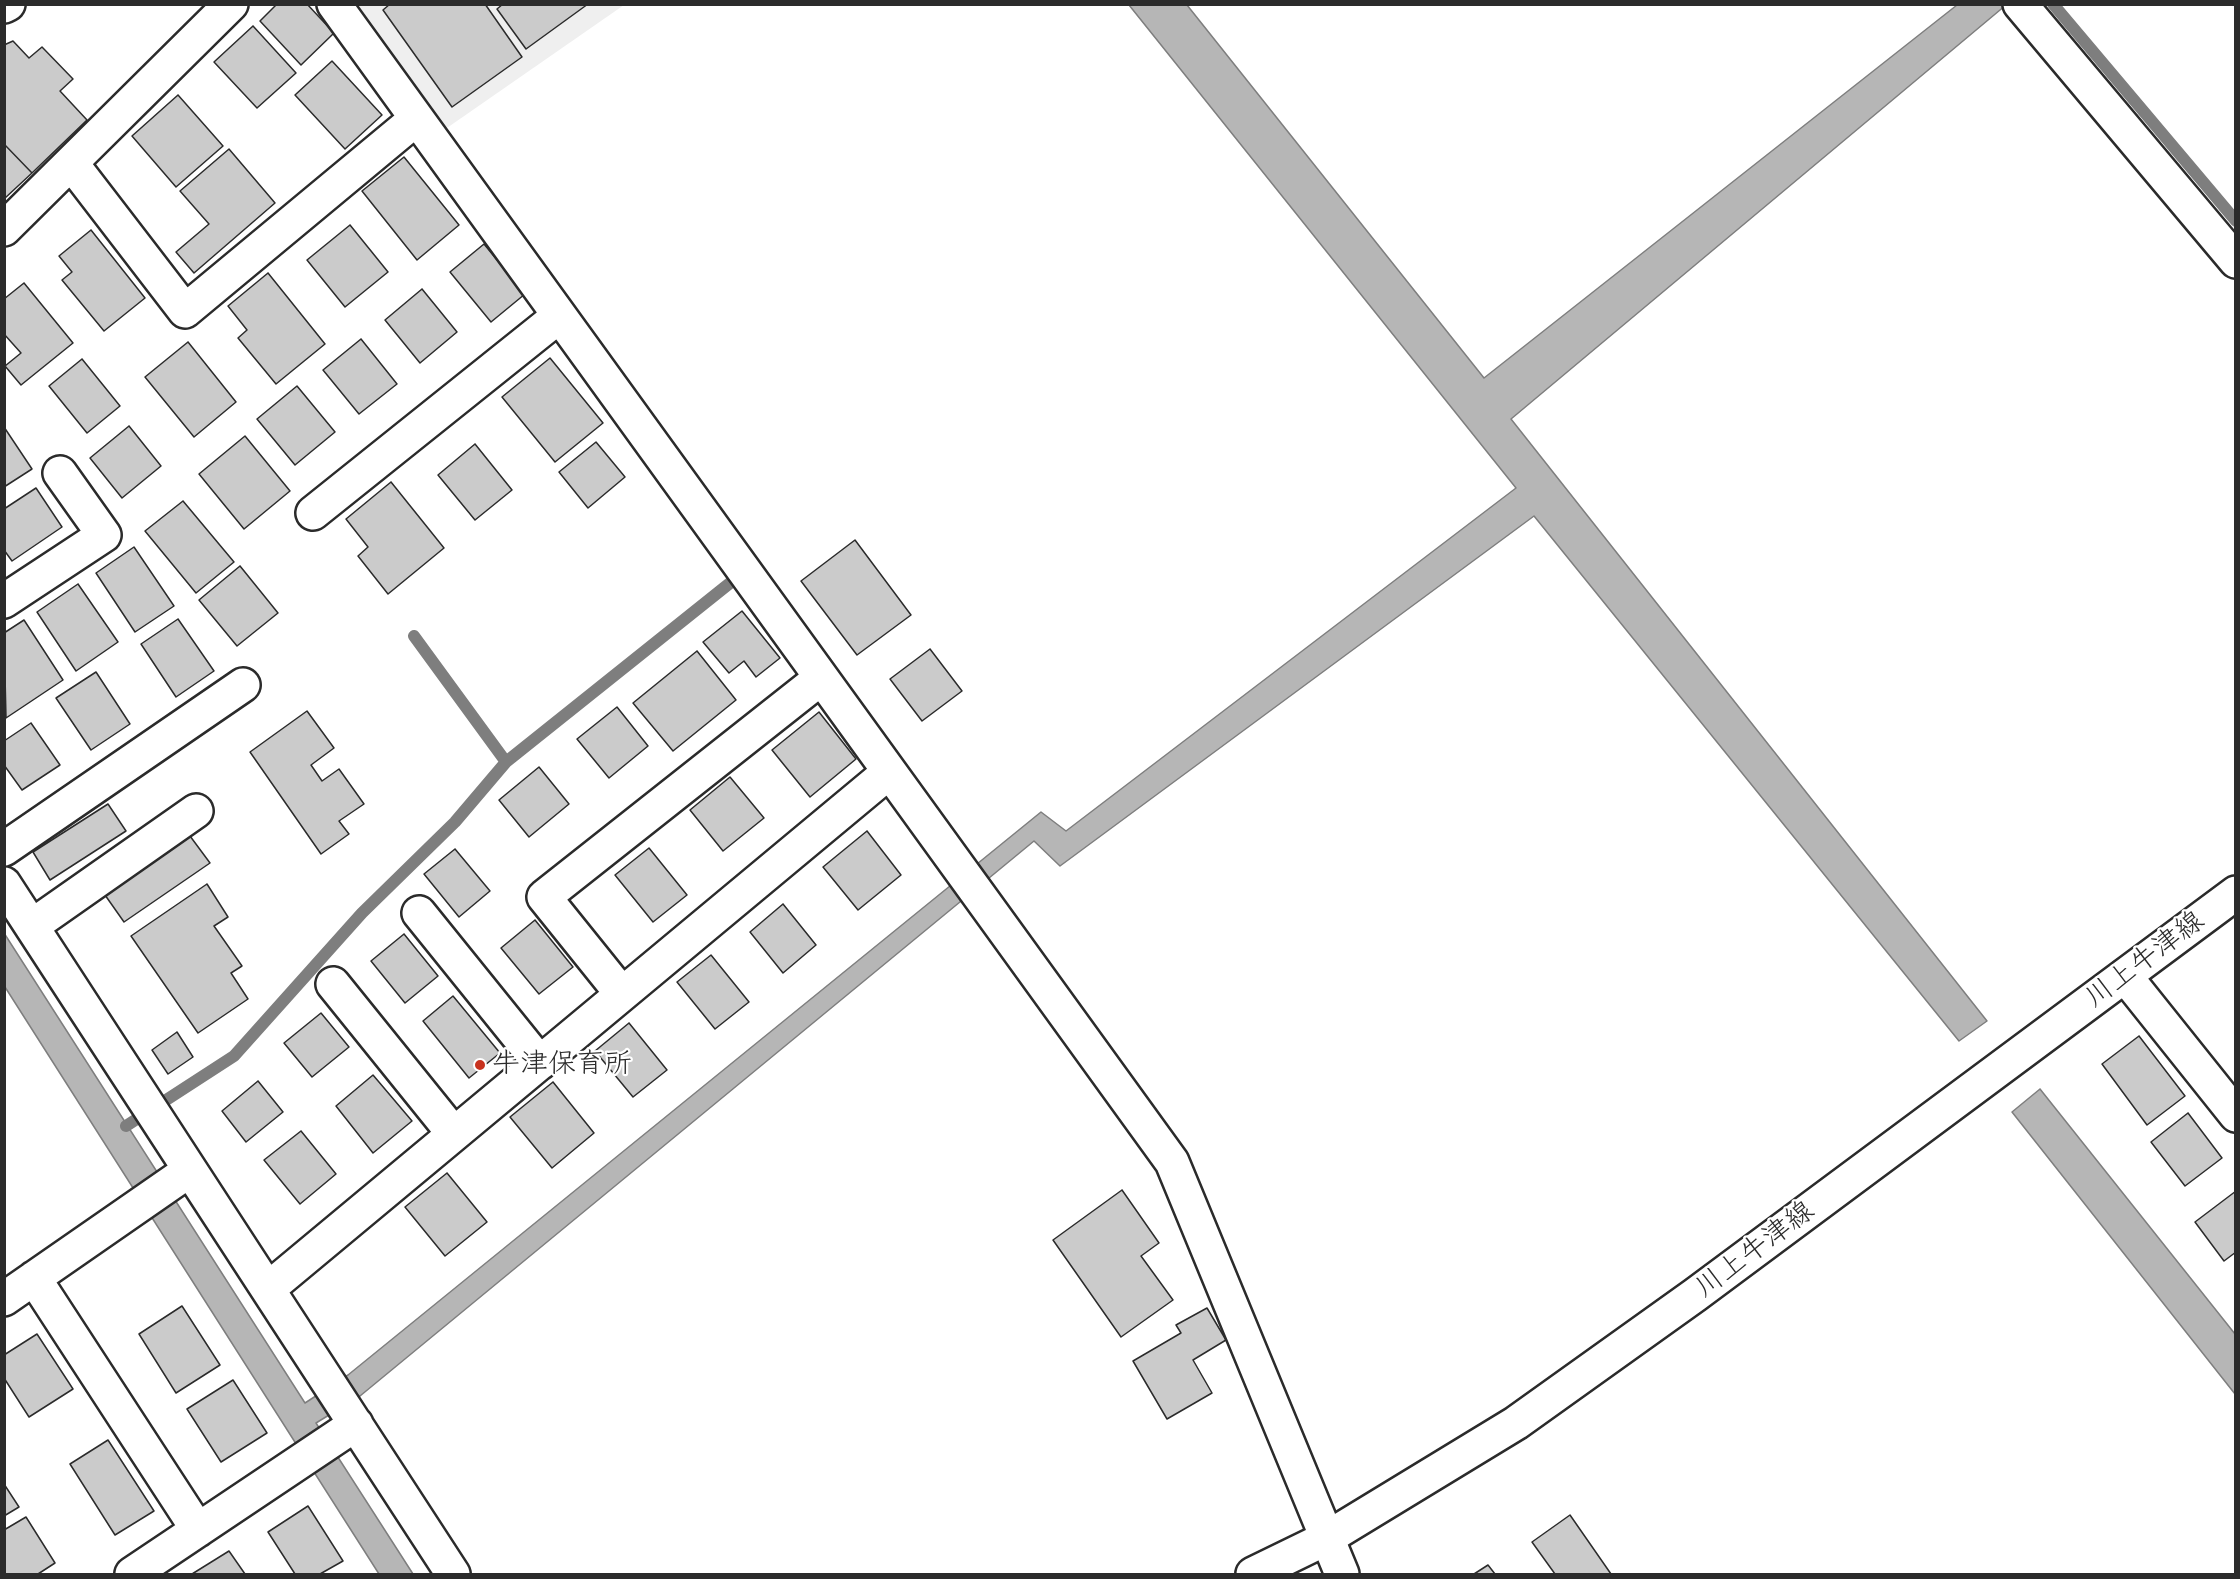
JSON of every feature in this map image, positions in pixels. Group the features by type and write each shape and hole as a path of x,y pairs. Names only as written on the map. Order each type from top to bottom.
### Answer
{"street":[{"path":"4,229 231,4"},
{"path":"333,4 1172,1162 1342,1575"},
{"path":"2021,5 2235,261"},
{"path":"72,164 184,311 416,119"},
{"path":"313,513 559,315"},
{"path":"4,601 104,535 60,473"},
{"path":"622,994 544,897 821,678"},
{"path":"4,849 243,685"},
{"path":"268,1289 890,772"},
{"path":"32,926 196,811"},
{"path":"4,884 453,1575"},
{"name":"川上牛津線","path":"1253,1575 1327,1538 1525,1416 1695,1295 2235,893"},
{"path":"419,913 540,1063"},
{"path":"2126,976 2235,1115"},
{"path":"333,984 454,1134"},
{"path":"4,1299 190,1170"},
{"path":"34,1278 198,1530"},
{"path":"132,1575 356,1424"}],"shaded area":[{"path":"358,5 624,5 444,130"},
{"path":"1129,5 1187,5 1484,378 1957,5 2006,5 1511,419 1987,1021 1959,1041 1534,516 1060,866 1034,841 360,1396 316,1423 413,1574 379,1574 5,987 4,933 305,1403 348,1375 1041,812 1066,831 1516,488"},
{"path":"2040,1089 2235,1334 2235,1394 2012,1112"}],"building":[{"path":"277,4 307,4 334,33 301,65 260,21"},
{"path":"390,4 485,4 522,57 452,107 383,10"},
{"path":"503,4 588,4 526,49 497,9"},
{"path":"253,26 296,73 257,108 214,62"},
{"path":"13,41 29,58 42,47 73,79 60,91 87,120 32,173 4,144 4,45"},
{"path":"332,61 382,115 345,149 295,95"},
{"path":"178,95 223,146 176,187 132,136"},
{"path":"4,144 32,173 4,199"},
{"path":"229,149 275,203 194,273 176,252 209,224 180,191"},
{"path":"404,157 459,225 417,260 362,191"},
{"path":"350,225 388,272 345,307 307,260"},
{"path":"91,230 145,298 104,331 62,280 72,272 59,256"},
{"path":"484,244 525,294 491,322 450,272"},
{"path":"268,273 325,344 276,384 238,338 247,330 228,306"},
{"path":"24,283 73,343 21,385 5,366 21,353 4,334 4,299"},
{"path":"422,289 457,332 420,363 385,320"},
{"path":"361,339 397,384 359,414 323,370"},
{"path":"188,342 236,402 194,437 145,377"},
{"path":"550,358 603,423 555,462 502,397"},
{"path":"82,359 120,406 87,433 49,386"},
{"path":"297,386 335,432 295,465 257,419"},
{"path":"129,426 161,466 122,498 90,458"},
{"path":"4,427 32,469 4,487"},
{"path":"245,436 290,491 244,529 199,474"},
{"path":"596,442 625,477 588,508 559,472"},
{"path":"475,444 512,490 475,520 438,475"},
{"path":"391,482 444,548 388,594 358,556 368,547 346,519"},
{"path":"36,488 62,527 12,561 4,550 4,509"},
{"path":"183,501 234,562 196,593 145,531"},
{"path":"855,540 911,615 857,655 801,581"},
{"path":"134,547 174,606 135,632 96,573"},
{"path":"240,566 278,613 237,646 199,600"},
{"path":"78,584 118,642 76,671 37,612"},
{"path":"742,611 780,658 756,677 744,661 729,673 703,642"},
{"path":"178,619 214,671 176,697 141,644"},
{"path":"24,620 63,680 6,718 4,633"},
{"path":"930,649 962,691 922,721 890,679"},
{"path":"697,651 736,700 673,751 633,703"},
{"path":"96,672 130,724 91,750 56,698"},
{"path":"617,707 648,746 609,778 577,739"},
{"path":"307,711 334,748 311,765 322,781 339,769 364,804 339,821 349,834 321,854 250,752"},
{"path":"819,712 856,759 810,797 772,750"},
{"path":"31,723 60,765 22,790 4,765 4,741"},
{"path":"539,767 569,804 529,837 499,800"},
{"path":"730,777 764,818 723,851 690,810"},
{"path":"108,804 126,831 50,880 33,852"},
{"path":"867,831 901,875 858,910 823,867"},
{"path":"190,836 210,863 124,922 105,895"},
{"path":"649,848 687,895 653,922 615,875"},
{"path":"455,849 490,891 459,917 424,874"},
{"path":"207,884 228,917 214,926 242,966 231,973 248,999 198,1033 131,936"},
{"path":"783,904 816,945 783,973 750,932"},
{"path":"535,920 573,967 539,994 501,948"},
{"path":"404,934 438,976 405,1003 371,961"},
{"path":"711,955 749,1002 715,1029 677,982"},
{"path":"453,996 500,1053 469,1078 423,1021"},
{"path":"321,1013 349,1047 312,1077 284,1043"},
{"path":"629,1023 667,1070 633,1097 595,1051"},
{"path":"177,1032 193,1057 168,1074 152,1050"},
{"path":"2139,1036 2185,1096 2147,1125 2102,1064"},
{"path":"373,1075 412,1121 373,1153 336,1106"},
{"path":"258,1081 283,1112 246,1142 222,1111"},
{"path":"553,1082 594,1133 552,1168 510,1117"},
{"path":"2188,1113 2222,1158 2185,1186 2151,1142"},
{"path":"301,1131 336,1174 300,1204 264,1160"},
{"path":"447,1173 487,1222 445,1256 405,1207"},
{"path":"1122,1190 1159,1243 1141,1256 1173,1300 1121,1337 1053,1240"},
{"path":"2236,1191 2236,1252 2224,1261 2195,1222"},
{"path":"182,1306 220,1365 176,1393 139,1334"},
{"path":"1207,1308 1226,1340 1193,1360 1212,1393 1167,1419 1133,1361 1181,1333 1176,1325"},
{"path":"37,1334 73,1389 29,1417 4,1378 4,1355"},
{"path":"233,1380 267,1433 221,1462 187,1409"},
{"path":"108,1440 154,1511 115,1535 70,1464"},
{"path":"4,1484 19,1507 4,1516"},
{"path":"308,1506 343,1561 320,1574 295,1574 268,1532"},
{"path":"1570,1515 1611,1574 1555,1574 1532,1542"},
{"path":"26,1517 55,1563 38,1574 4,1574 4,1530"},
{"path":"229,1551 245,1574 192,1574"},
{"path":"1488,1565 1495,1574 1474,1574"}],"waterway":[{"path":"2053,4 2236,221"},
{"path":"126,1126 234,1056 362,913 455,822 506,762 730,583"},
{"path":"414,636 506,762"}],"place":[{"name":"牛津保育所","path":"480,1065"}]}
